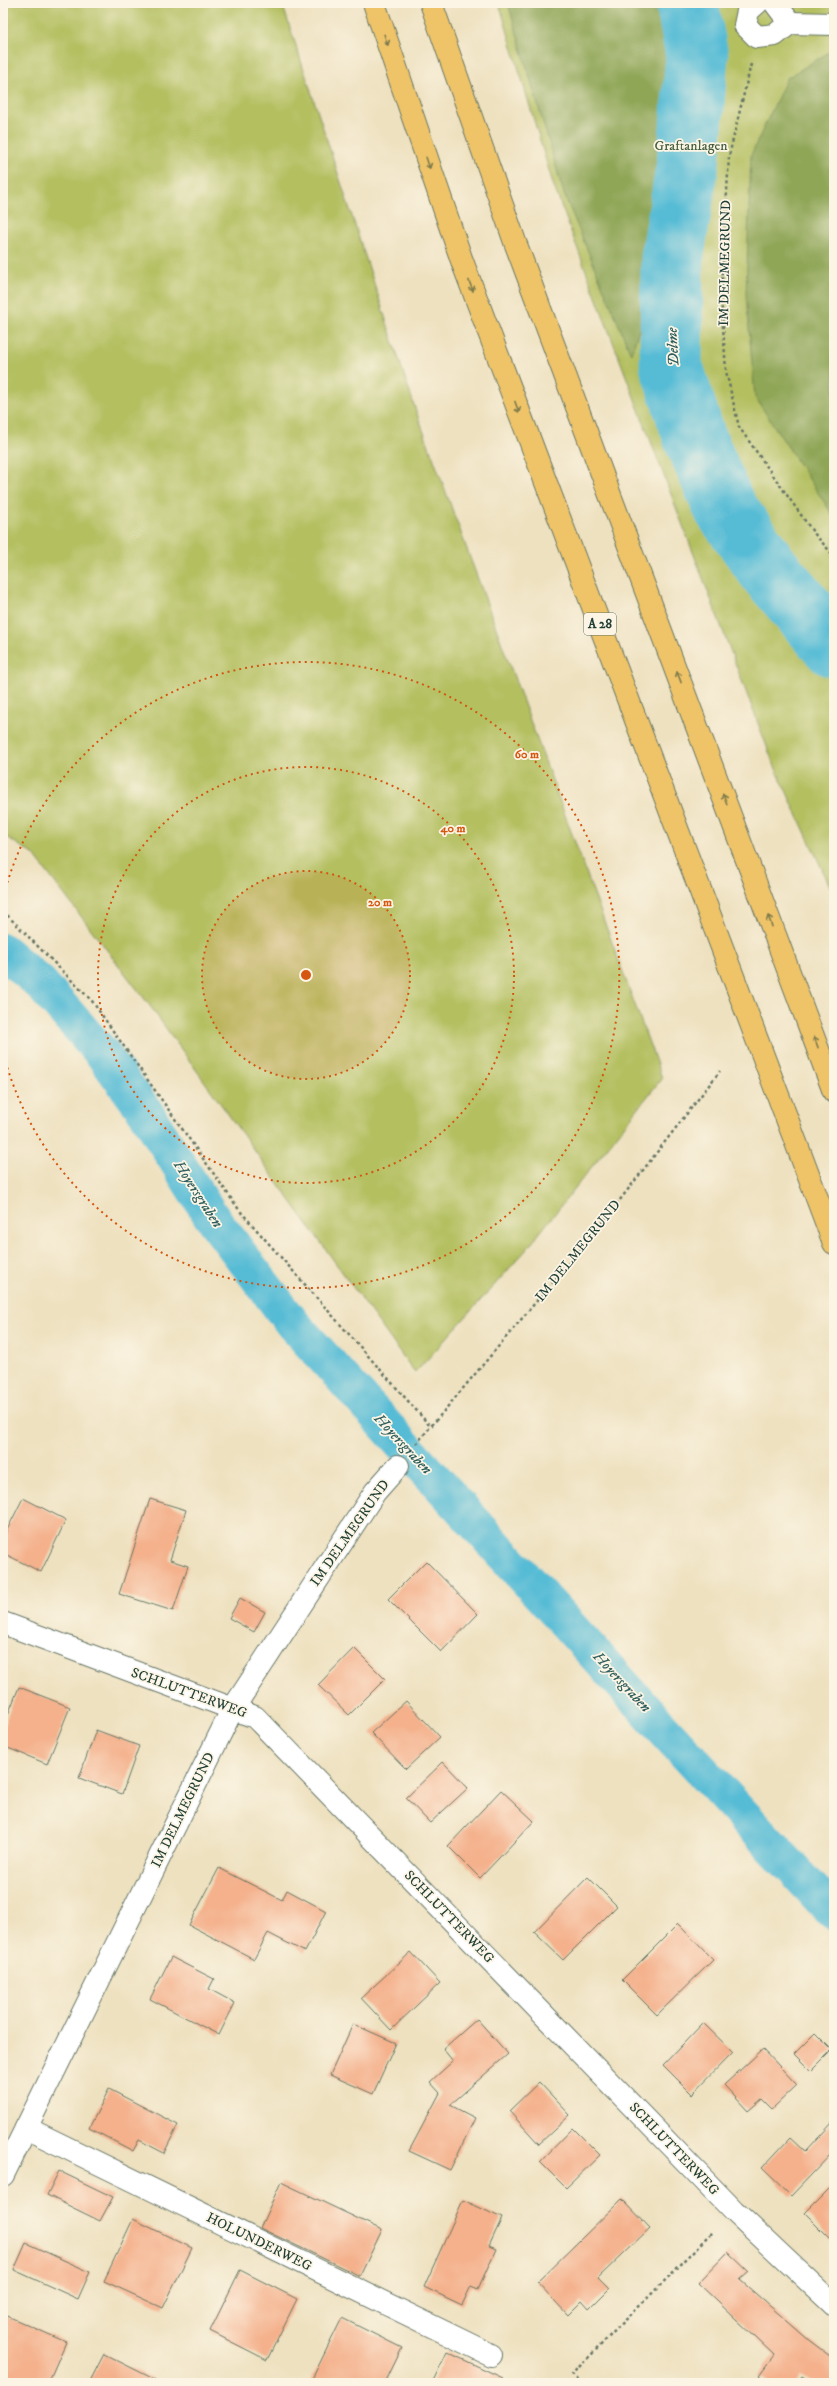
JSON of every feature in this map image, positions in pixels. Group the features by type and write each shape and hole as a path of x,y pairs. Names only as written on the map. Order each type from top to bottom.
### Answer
{"highway":[{"name":"A 28","path":"374,3 462,261 834,1243"},
{"path":"431,3 515,242 834,1092"}],"street":[{"path":"757,3 748,11 745,25 757,37 775,35 790,23 834,24"},
{"path":"775,3 790,23"},
{"name":"IM DELMEGRUND","path":"5,2164 26,2128 232,1710 375,1492 398,1466"},
{"name":"SCHLUTTERWEG","path":"3,1623 232,1710 255,1717 734,2211 834,2305"},
{"name":"HOLUNDERWEG","path":"26,2128 491,2355"}],"path":[{"name":"IM DELMEGRUND","path":"757,37 729,156 721,297 726,371 740,427 813,532 834,556"},
{"name":"IM DELMEGRUND","path":"3,911 92,1001 240,1211 431,1427 595,1232 720,1071"},
{"path":"584,2383 572,2374 734,2211"}],"green space":[{"path":"3,3 282,3 416,411 662,1078 527,1249 415,1373 150,1006 33,854 3,835"},
{"name":"Graftanlagen","path":"499,3 834,3 834,895 772,760 553,184"},
{"path":"508,3 654,3 677,73 682,167 671,235 631,354 564,194"},
{"path":"829,52 834,52 834,517 755,397 746,294 751,155 787,78"}],"building":[{"path":"23,1498 66,1520 41,1572 3,1553 3,1538"},
{"path":"150,1499 186,1510 170,1560 188,1566 173,1611 119,1594"},
{"path":"426,1561 478,1614 441,1652 388,1599"},
{"path":"240,1598 265,1612 254,1632 229,1618"},
{"path":"354,1648 385,1679 349,1715 318,1685"},
{"path":"19,1687 70,1707 47,1764 3,1746 3,1727"},
{"path":"406,1701 440,1737 406,1769 371,1733"},
{"path":"96,1730 139,1746 122,1794 79,1778"},
{"path":"443,1762 468,1788 430,1823 406,1798"},
{"path":"501,1790 534,1821 480,1878 448,1846"},
{"path":"219,1868 282,1900 287,1890 326,1911 305,1952 268,1933 254,1959 189,1925"},
{"path":"588,1877 617,1906 563,1960 534,1932"},
{"path":"678,1924 713,1960 657,2015 622,1980"},
{"path":"411,1952 440,1983 391,2030 361,1998"},
{"path":"171,1957 214,1979 209,1989 235,2003 219,2035 150,1999"},
{"path":"477,2019 508,2054 450,2105 475,2118 450,2170 409,2151 440,2093 430,2082 453,2061 443,2049"},
{"path":"703,2023 733,2052 692,2094 663,2065"},
{"path":"353,2024 396,2043 373,2094 330,2075"},
{"path":"815,2033 832,2050 811,2071 794,2054"},
{"path":"763,2049 797,2085 772,2109 762,2099 748,2111 724,2085"},
{"path":"539,2082 570,2115 539,2144 509,2111"},
{"path":"109,2089 178,2125 164,2153 139,2140 133,2151 89,2128"},
{"path":"834,2121 834,2151 791,2196 762,2168 790,2138 805,2152"},
{"path":"573,2128 600,2155 566,2188 540,2162"},
{"path":"59,2171 113,2197 100,2221 47,2195"},
{"path":"281,2182 382,2230 360,2276 260,2228"},
{"path":"834,2184 834,2240 833,2241 805,2213"},
{"path":"622,2199 650,2228 598,2278 609,2289 589,2309 582,2301 568,2315 537,2282"},
{"path":"463,2200 502,2218 489,2246 496,2249 478,2289 471,2286 462,2305 424,2287"},
{"path":"133,2219 192,2248 163,2308 104,2281"},
{"path":"26,2243 90,2272 78,2299 14,2270"},
{"path":"728,2252 749,2272 740,2280 810,2341 834,2359 834,2383 812,2383 802,2376 796,2383 770,2383 759,2375 774,2355 698,2283"},
{"path":"240,2270 297,2299 267,2360 210,2331"},
{"path":"3,2314 66,2342 48,2383 12,2383 3,2379"},
{"path":"342,2318 402,2348 385,2383 311,2381"},
{"path":"447,2352 503,2378 500,2383 432,2383"},
{"path":"104,2354 162,2383 89,2383"}],"waterway":[{"name":"Delme","path":"687,3 697,56 688,162 672,259 671,365 695,439 725,508 770,571 834,646"},
{"name":"Hoyersgraben","path":"3,951 40,983 102,1053 147,1114 211,1216 293,1324 664,1730 834,1913"}]}
